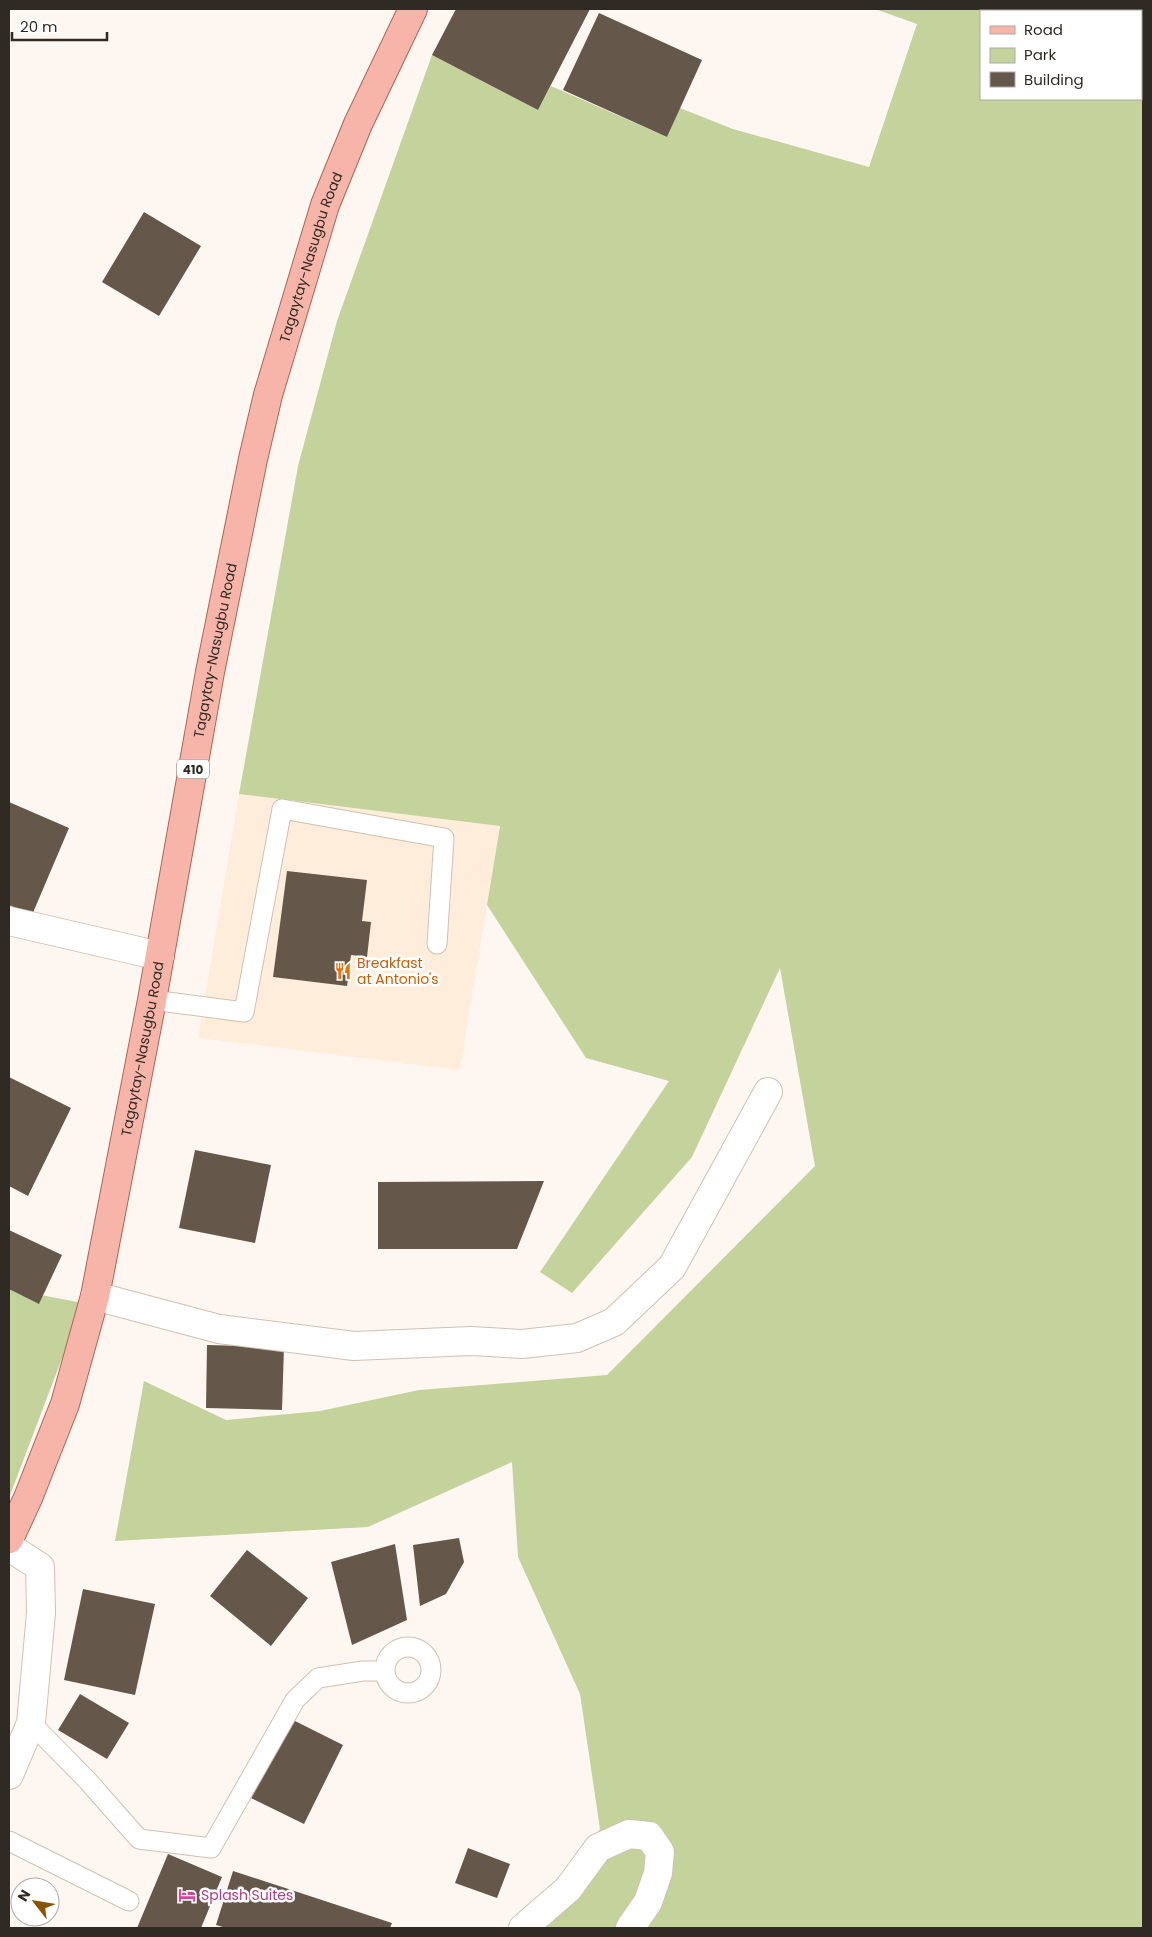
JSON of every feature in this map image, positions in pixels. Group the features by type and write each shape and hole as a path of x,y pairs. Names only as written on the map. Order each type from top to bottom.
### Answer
{"main road":[{"name":"Tagaytay-Nasugbu Road","path":"9,1539 28,1498 65,1404 95,1296 152,1000 210,672 253,459 268,395 325,205 358,124 413,9"}],"street":[{"path":"9,921 160,956"},
{"path":"95,1296 219,1329 354,1346 471,1341 522,1344 577,1338 614,1322 672,1267 768,1092"},
{"path":"9,1547 40,1567 41,1613 31,1723 9,1776"},
{"path":"523,1928 568,1889 598,1848 629,1834 649,1836 660,1852 658,1873 648,1902 630,1928"}],"lane":[{"path":"152,1000 244,1012 282,809 444,838 437,944"},
{"path":"31,1723 87,1780 139,1840 211,1848 295,1700 318,1678 363,1671 384,1671"},
{"path":"9,1841 129,1901"}],"shaded area":[{"name":"Breakfast at Antonio's","path":"239,794 500,825 460,1070 198,1038"}],"green space":[{"path":"875,9 1143,9 1143,1928 545,1928 600,1829 580,1694 518,1557 512,1462 368,1527 115,1541 144,1381 226,1420 320,1411 419,1390 607,1375 815,1166 780,968 692,1157 572,1293 540,1272 669,1081 586,1058 487,905 500,826 239,794 298,466 337,321 432,55 538,110 551,86 667,137 680,108 733,129 869,167 917,24"},
{"path":"9,1289 83,1303 9,1498"}],"building":[{"path":"456,9 590,9 538,110 432,55"},
{"path":"599,13 702,60 667,137 563,90"},
{"path":"144,212 201,246 159,316 102,282"},
{"path":"9,802 69,828 32,915 9,905"},
{"path":"287,871 367,880 362,921 371,922 367,957 351,955 347,986 273,977"},
{"path":"9,1077 71,1108 28,1196 9,1186"},
{"path":"195,1150 271,1165 255,1243 179,1228"},
{"path":"544,1181 517,1249 378,1249 378,1182"},
{"path":"9,1230 62,1255 39,1304 9,1289"},
{"path":"207,1345 284,1347 282,1410 206,1408"},
{"path":"459,1538 464,1562 446,1594 420,1606 413,1545"},
{"path":"395,1544 407,1620 352,1645 331,1562"},
{"path":"247,1550 308,1598 271,1646 210,1596"},
{"path":"83,1589 155,1604 135,1695 64,1680"},
{"path":"80,1694 129,1723 107,1759 58,1730"},
{"path":"291,1719 343,1745 304,1824 251,1798"},
{"path":"468,1848 510,1864 497,1898 455,1883"},
{"path":"168,1854 222,1877 201,1928 137,1928"},
{"path":"233,1871 392,1923 390,1928 226,1928 216,1925"}],"place":[{"name":"Breakfast at Antonio's","path":"343,971"},
{"name":"Splash Suites","path":"187,1895"}]}
